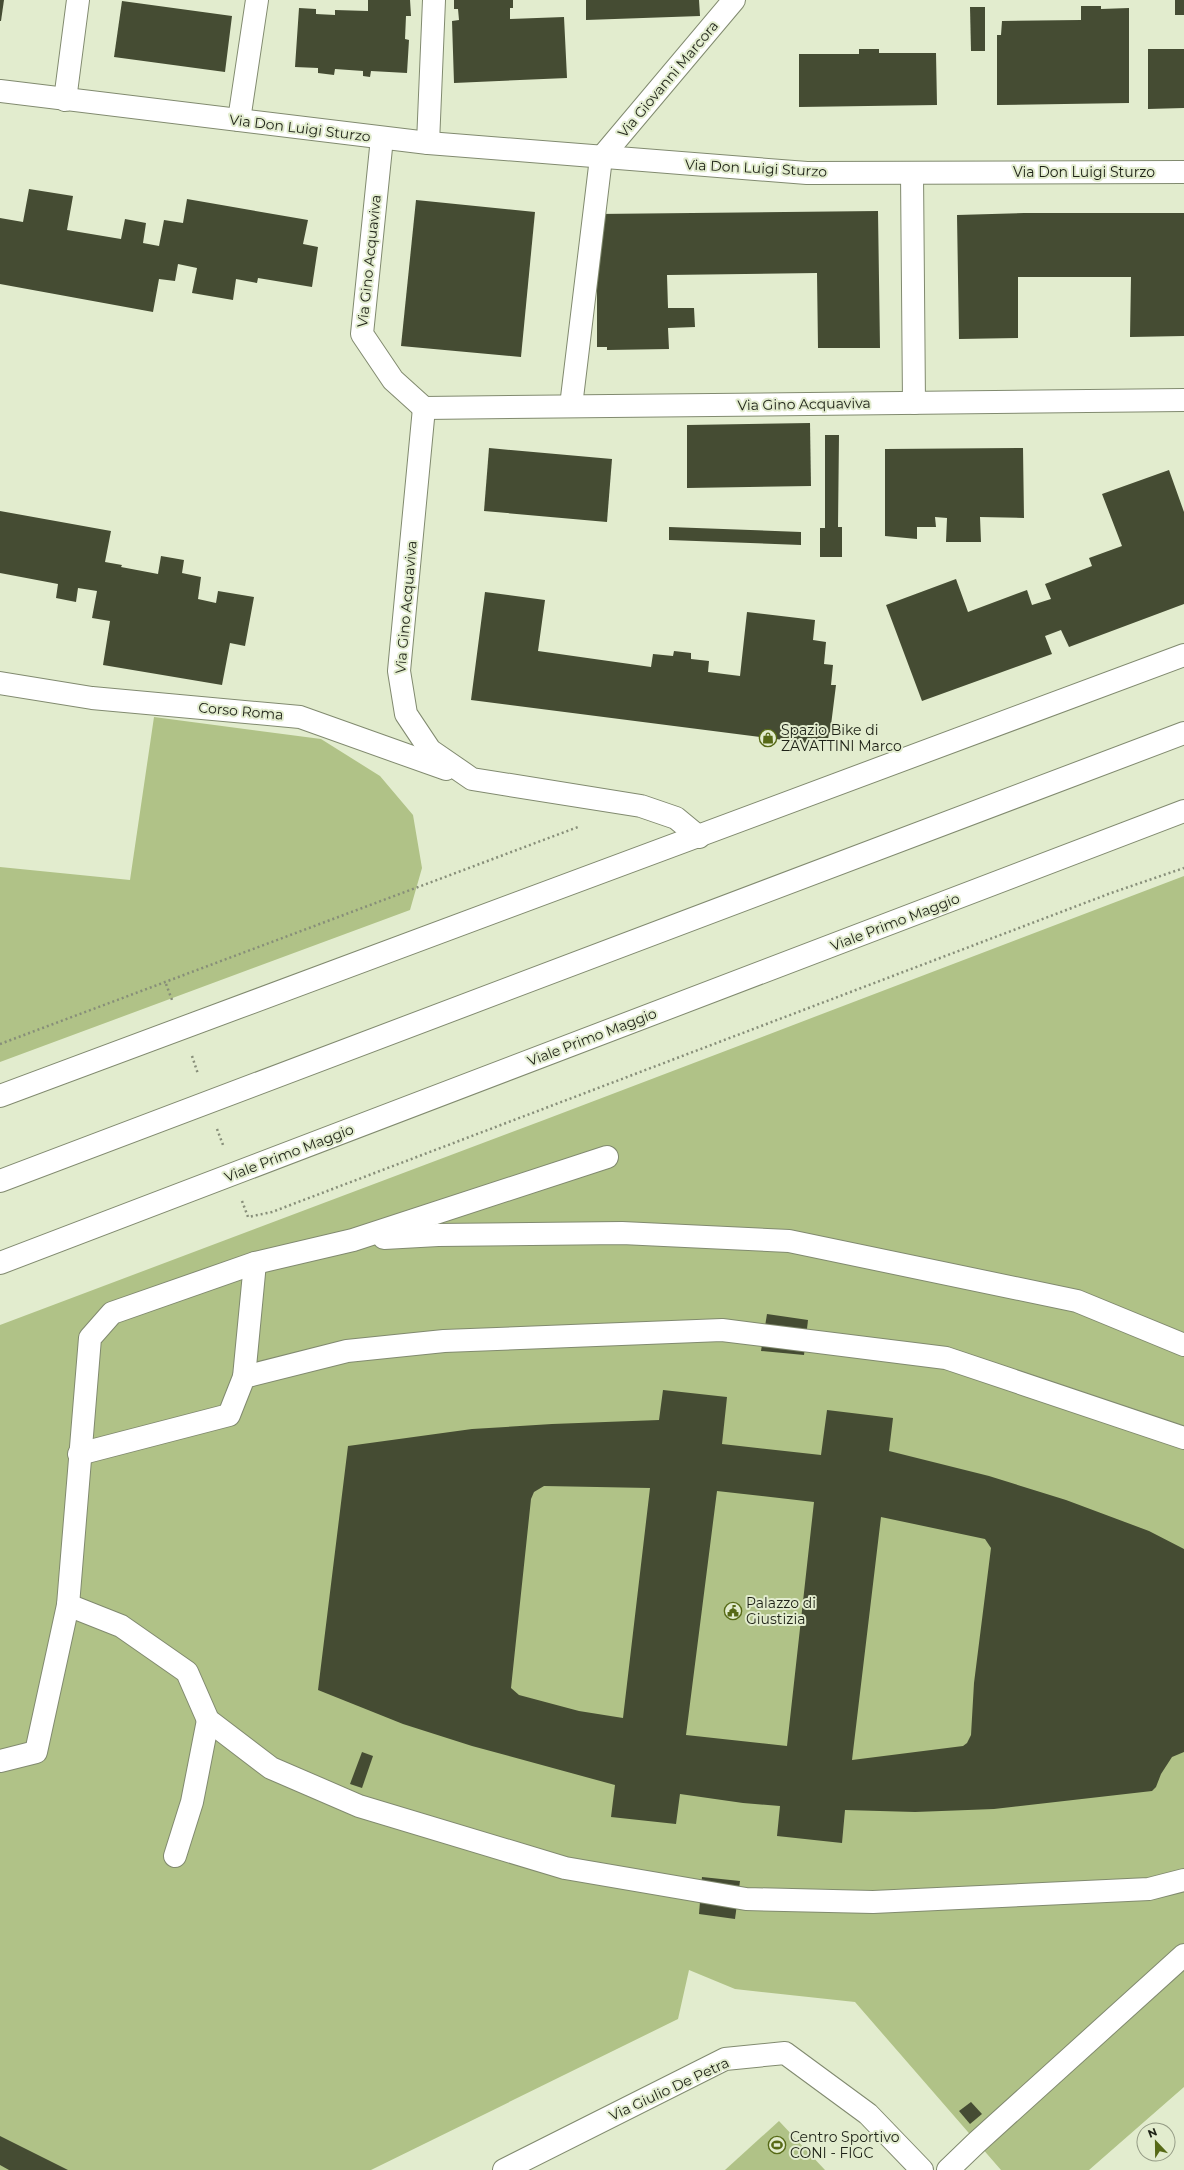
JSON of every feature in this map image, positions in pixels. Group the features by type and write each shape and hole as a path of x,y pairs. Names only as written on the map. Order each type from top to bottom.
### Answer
{"street":[{"path":"65,100 78,0"},
{"path":"239,120 257,0"},
{"path":"428,143 434,0"},
{"name":"Via Giovanni Marcora","path":"601,158 734,0"},
{"name":"Via Don Luigi Sturzo","path":"0,91 428,143 601,158 807,173 1184,172"},
{"name":"Via Gino Acquaviva","path":"382,138 362,334 393,380 424,408 1184,400"},
{"path":"571,406 601,158"},
{"path":"912,173 914,403"},
{"name":"Via Gino Acquaviva","path":"424,408 399,671 406,714 430,750 472,779 641,806 676,818 699,837"},
{"path":"0,1096 699,837 1184,655"},
{"name":"Corso Roma","path":"0,683 92,698 300,717 472,779"},
{"path":"0,1181 1184,733"},
{"name":"Viale Primo Maggio","path":"0,1263 1184,811"},
{"path":"0,1761 36,1752 68,1605 79,1454 90,1338 112,1313 256,1263 353,1240 607,1157"},
{"path":"353,1240 438,1235 622,1234 789,1241 1078,1301 1184,1345"},
{"path":"79,1454 229,1415 244,1377 256,1263"},
{"path":"244,1377 347,1351 444,1341 722,1330 946,1358 1184,1438"},
{"path":"68,1605 121,1626 187,1672 208,1720 271,1768 359,1806 565,1868 746,1899 873,1902 1149,1889 1184,1880"},
{"path":"175,1856 192,1802 208,1720"},
{"path":"948,2170 976,2142 1184,1955"},
{"name":"Via Giulio De Petra","path":"504,2170 725,2059 785,2054 868,2114 922,2170"}],"path":[{"path":"0,1044 585,825"}],"green space":[{"path":"154,717 321,739 380,776 413,815 422,868 410,910 0,1062 0,867 130,880"},
{"path":"1184,876 1184,2087 1144,2122 1136,2122 1136,2129 1089,2170 1001,2170 855,2002 735,1989 689,1970 678,2019 371,2170 0,2170 0,1325 544,1120"},
{"name":"Centro Sportivo CONI - FIGC","path":"779,2121 825,2170 725,2170"}],"building":[{"path":"0,0 4,0 1,21 0,21"},
{"path":"368,0 410,0 411,16 406,16 405,39 409,40 407,73 371,71 370,77 363,76 363,71 335,69 334,75 318,73 318,68 295,67 299,8 316,9 316,14 335,15 335,10 368,11"},
{"path":"454,0 513,0 513,8 510,8 510,19 564,17 567,78 454,83 452,21 459,20 458,9 454,9"},
{"path":"586,0 699,0 700,16 586,20"},
{"path":"1175,0 1184,0 1184,15 1175,15"},
{"path":"122,1 232,16 225,72 114,57"},
{"path":"1081,6 1101,6 1101,9 1129,8 1129,103 997,105 997,35 1001,35 1002,21 1081,20"},
{"path":"970,7 985,7 985,51 971,51"},
{"path":"859,49 879,49 879,53 936,53 937,105 799,107 799,54 859,54"},
{"path":"1148,49 1184,49 1184,108 1148,109"},
{"path":"29,189 73,196 67,230 121,239 125,219 146,223 143,243 159,246 164,220 183,223 187,199 308,220 303,244 318,247 312,287 258,278 257,283 236,279 233,300 192,293 197,268 178,264 175,281 159,279 153,312 0,284 0,218 23,222"},
{"path":"416,200 535,212 521,357 401,346"},
{"path":"878,211 880,348 818,348 817,273 667,275 668,308 694,308 695,327 668,328 669,349 607,350 607,347 597,347 597,214"},
{"path":"1024,213 1184,213 1184,336 1130,337 1131,277 1018,277 1018,338 959,339 957,215"},
{"path":"810,423 811,486 687,488 687,425"},
{"path":"825,435 839,435 838,527 842,527 842,557 820,557 820,528 825,528"},
{"path":"489,448 612,459 607,522 484,511"},
{"path":"1023,448 1024,518 980,517 981,542 946,542 947,518 935,517 936,527 917,527 917,539 885,536 885,449"},
{"path":"1169,470 1184,512 1184,604 1069,647 1061,630 1045,636 1052,654 922,701 886,605 956,579 968,612 1027,590 1032,605 1051,599 1045,584 1092,566 1089,558 1122,546 1102,494"},
{"path":"0,511 111,531 105,562 122,565 121,567 158,574 161,556 184,560 182,573 201,577 198,599 216,603 218,591 254,597 245,646 230,643 222,685 103,665 110,621 92,618 97,591 78,588 76,602 56,598 58,584 0,573"},
{"path":"669,527 801,532 801,545 669,540"},
{"path":"485,592 545,600 538,651 651,667 653,654 673,656 674,651 691,653 691,659 709,661 708,672 740,676 747,612 815,620 813,640 826,642 824,664 833,665 831,685 836,685 828,740 808,738 807,743 471,700"},
{"path":"767,1314 808,1320 804,1355 761,1351"},
{"path":"663,1390 727,1397 722,1444 821,1455 827,1410 893,1418 889,1451 989,1476 1066,1500 1149,1531 1184,1549 1184,1752 1172,1757 1161,1774 1156,1787 1152,1791 994,1809 915,1812 845,1810 842,1843 777,1836 780,1806 743,1803 680,1794 676,1824 611,1817 615,1785 472,1746 403,1724 318,1690 348,1446 472,1429 659,1420","holes":["544,1486 650,1488 623,1718 579,1711 519,1695 511,1688 531,1499 534,1492","717,1491 814,1502 787,1746 686,1735","881,1517 985,1539 991,1548 974,1683 971,1735 967,1743 963,1746 852,1760"]},
{"path":"362,1752 373,1756 362,1788 350,1784"},
{"path":"702,1877 740,1881 735,1919 699,1914"},
{"path":"971,2102 982,2114 970,2124 959,2111"},
{"path":"0,2136 68,2170 9,2170 0,2165"}],"place":[{"name":"Spazio Bike di ZAVATTINI Marco","path":"768,738"},
{"name":"Palazzo di Giustizia","path":"733,1611"},
{"name":"Centro Sportivo CONI - FIGC","path":"777,2145"}]}
